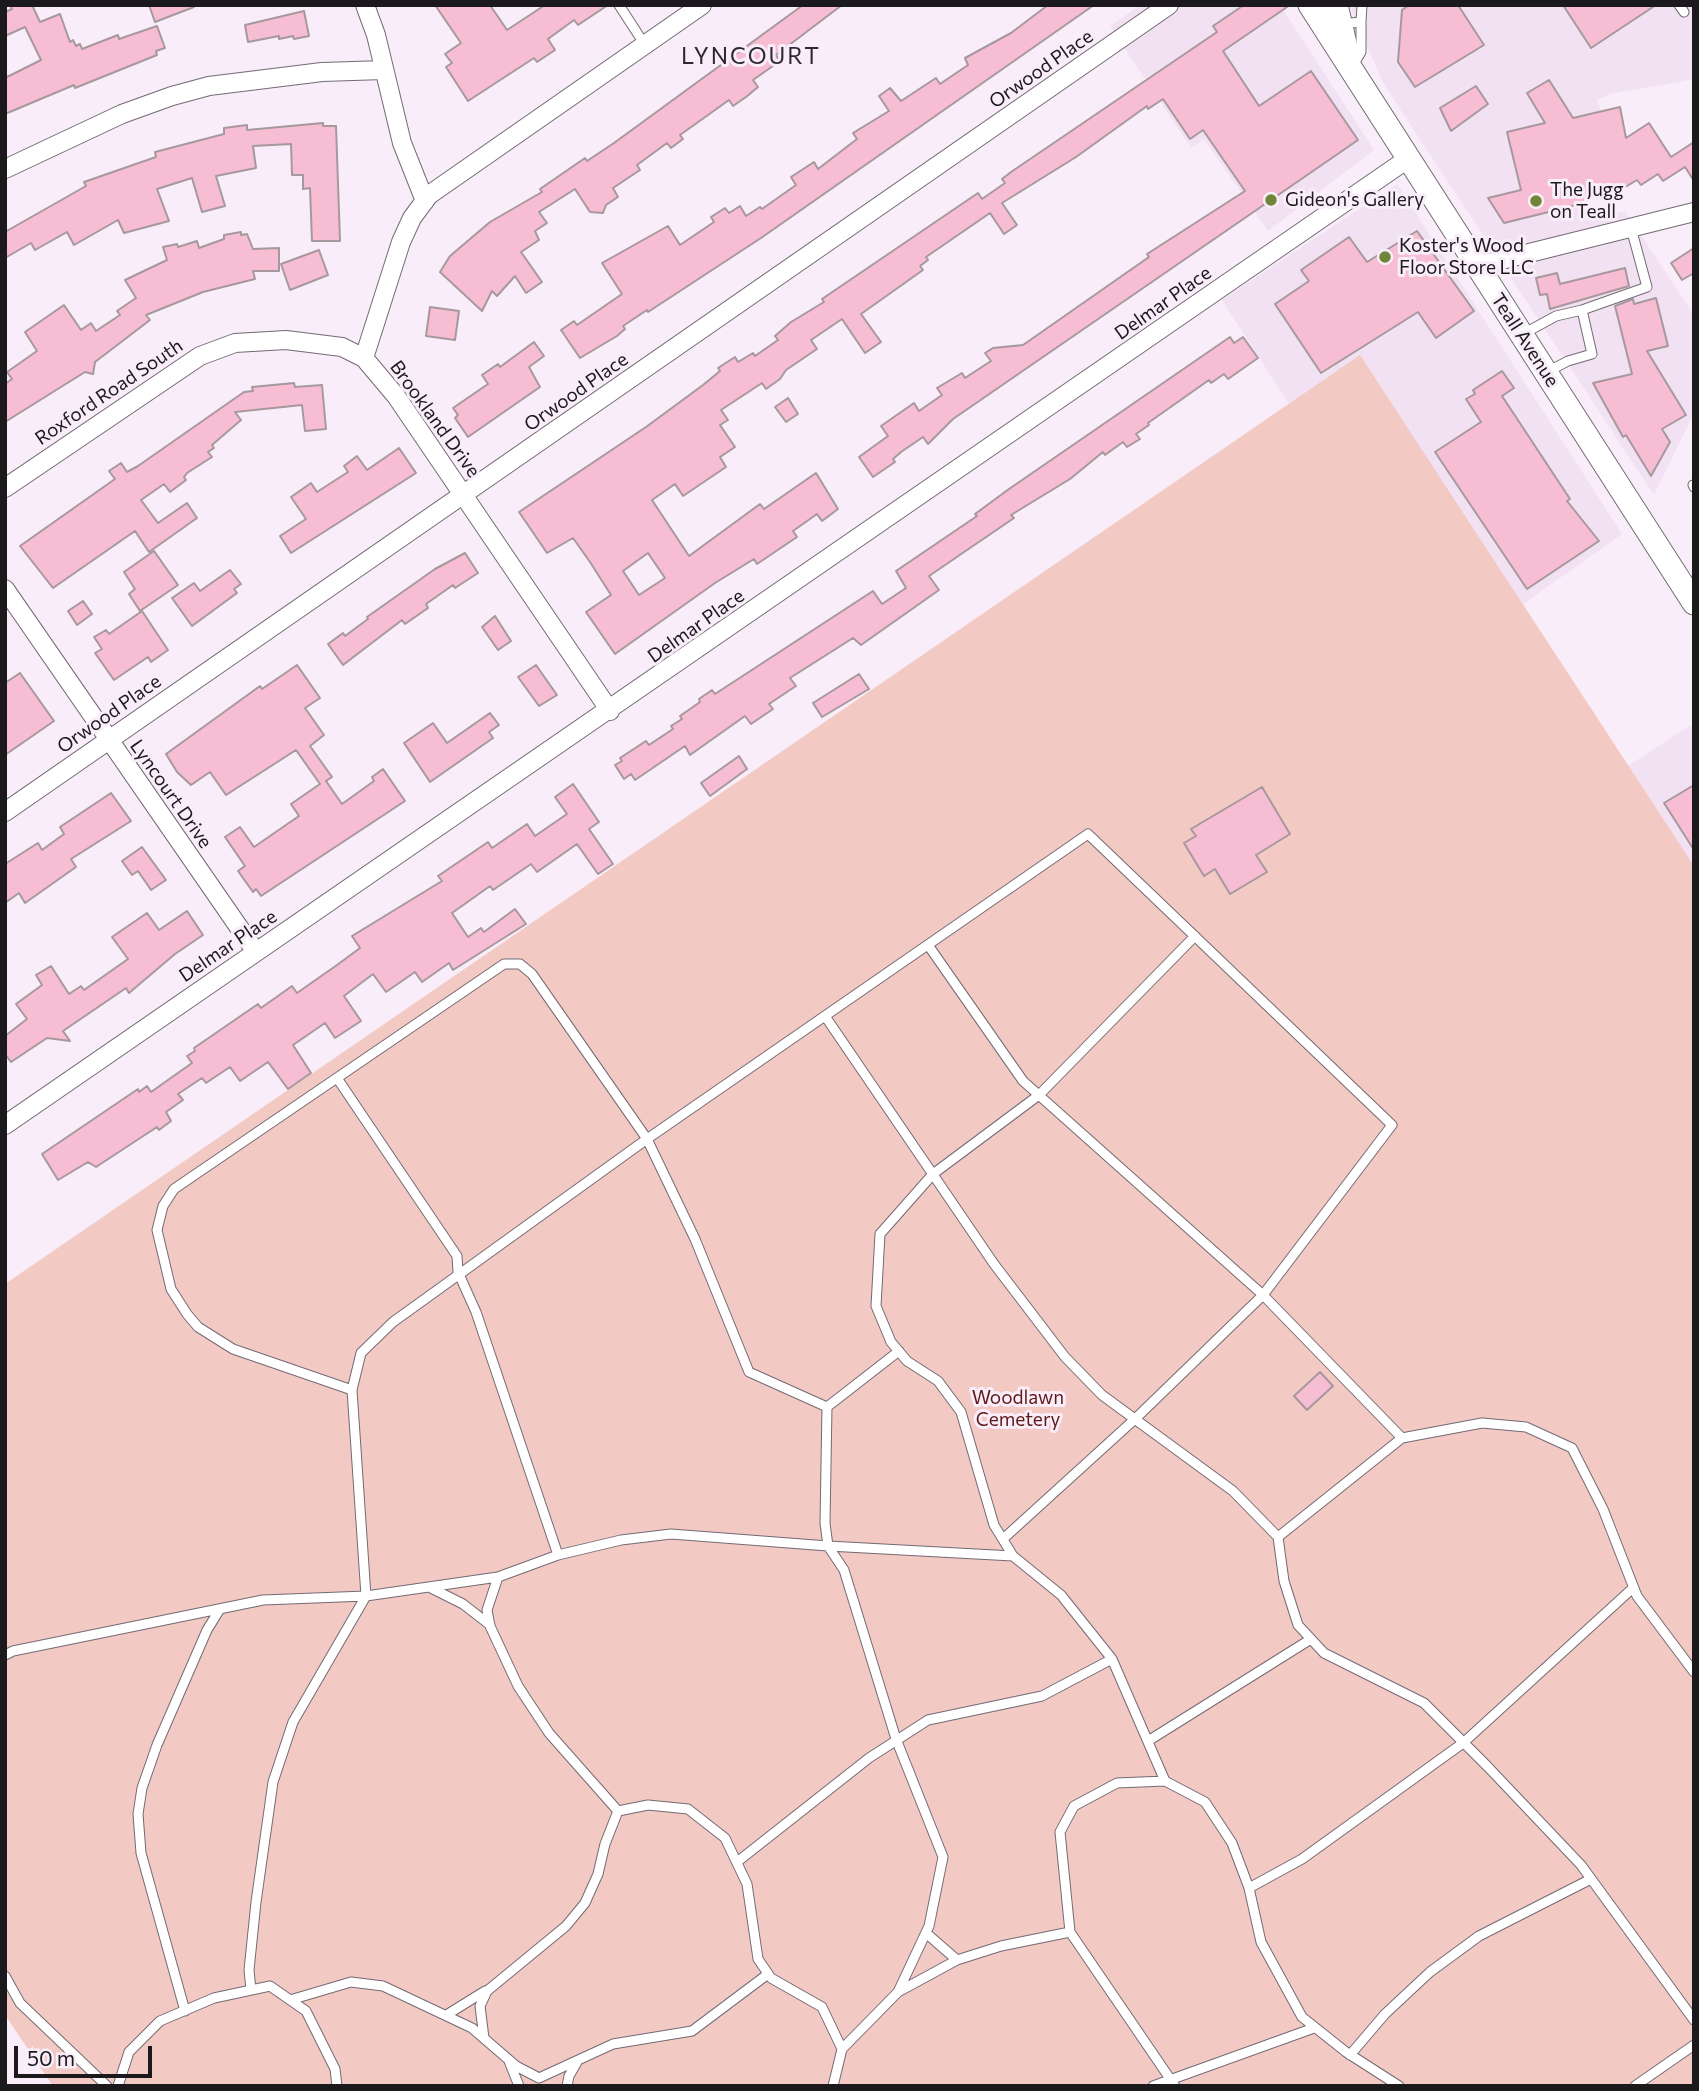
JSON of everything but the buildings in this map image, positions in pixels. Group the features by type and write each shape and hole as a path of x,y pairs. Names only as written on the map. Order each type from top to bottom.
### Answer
{"street":[{"path":"365,5 402,143 425,201 459,172 702,5"},
{"name":"Orwood Place","path":"5,812 1169,5"},
{"name":"Teall Avenue","path":"1310,5 1694,603"},
{"path":"1346,17 1351,69"},
{"path":"5,169 122,114 209,86 322,72 384,70"},
{"name":"Delmar Place","path":"5,1125 1409,159"},
{"name":"Brookland Drive","path":"425,201 401,242 364,358 396,396 610,710"},
{"path":"1478,266 1694,212"},
{"name":"Roxford Road South","path":"5,488 200,356 236,344 286,340 342,347 364,358"},
{"name":"Lyncourt Drive","path":"5,589 256,952"}],"lane":[{"path":"619,5 645,45"},
{"path":"1346,17 1362,5"},
{"path":"1521,334 1556,316 1582,310 1647,287 1631,228"},
{"path":"1546,373 1569,361 1592,354 1582,310"},
{"path":"251,1990 249,1970 256,1902 273,1782 293,1722 366,1596 352,1390 361,1353 393,1322 458,1272 1088,834 1392,1125 1263,1295 1135,1419 1003,1539"},
{"path":"1165,1781 1112,1659 1061,1595 1013,1556 994,1525 961,1412 938,1381 907,1361 891,1342 876,1306 880,1234 933,1174 1039,1095 1195,936"},
{"path":"928,945 1023,1081 1263,1295 1402,1438"},
{"path":"352,1390 233,1349 198,1326 171,1289 157,1230 163,1206 174,1189 504,964 520,964 532,974 647,1139 695,1239 749,1372 827,1408"},
{"path":"825,1016 994,1264 1065,1357 1102,1395 1233,1491 1278,1537 1283,1581 1298,1625 1324,1653 1424,1703 1591,1879 1694,2020"},
{"path":"337,1078 457,1256 458,1272 476,1312 558,1555"},
{"path":"827,1408 899,1351"},
{"path":"827,1408 825,1523 828,1546 844,1570 896,1739 943,1857 926,1933 898,1992"},
{"path":"1278,1537 1402,1438 1482,1423 1526,1427 1572,1448 1603,1509 1633,1588 1694,1672"},
{"path":"5,1655 13,1651 263,1600 366,1596 498,1577 558,1555 621,1539 671,1534 1013,1556"},
{"path":"498,1577 487,1610 490,1626 518,1686 550,1733 618,1811"},
{"path":"429,1587 463,1604 490,1626"},
{"path":"1249,1888 1302,1859 1463,1743 1633,1588"},
{"path":"185,2011 141,1853 138,1814 142,1788 157,1745 207,1630 220,1609"},
{"path":"1148,1741 1311,1639"},
{"path":"737,1862 896,1739 928,1720 1042,1696 1112,1659"},
{"path":"1172,2083 1070,1932 1060,1832 1074,1806 1117,1783 1165,1781 1205,1802 1231,1843 1249,1888 1261,1942 1302,2017 1350,2055 1399,2086"},
{"path":"618,1811 648,1805 688,1809 725,1838 747,1884 758,1959 768,1974 822,2007 842,2049"},
{"path":"448,2014 486,1991 566,1926 585,1903 598,1874 605,1843 618,1811"},
{"path":"1350,2055 1394,2006 1430,1972 1469,1943 1591,1879"},
{"path":"833,2086 842,2049 898,1992 957,1960 1070,1932"},
{"path":"926,1933 957,1960"},
{"path":"539,2078 613,2044 692,2031 768,1974"},
{"path":"5,1976 20,2003 107,2086"},
{"path":"289,2000 351,1982 383,1986 448,2014 484,2038 507,2058 551,2086"},
{"path":"118,2086 129,2052 160,2021 214,1998 270,1986 306,2011 335,2069 337,2086"},
{"path":"484,2038 480,2006 486,1991"},
{"path":"1153,2086 1172,2083 1314,2028"},
{"path":"1635,2086 1694,2045"},
{"path":"507,2058 519,2086"},
{"path":"568,2086 569,2076 578,2061"}],"shaded area":[{"path":"1141,5 1280,5 1374,150 1268,231 1204,139 1191,148 1110,26"},
{"path":"1349,5 1694,5 1694,79 1610,94 1597,100 1614,148 1563,163 1599,217 1625,211 1694,315 1694,413 1654,495 1383,83"},
{"path":"1397,184 1622,534 1523,604 1360,356 1289,404 1222,300"},
{"path":"1694,723 1694,866 1628,766"}],"green space":[{"name":"Woodlawn Cemetery","path":"1360,355 1694,866 1694,2086 53,2086 5,2015 5,1284"}],"place":[{"name":"Gideon's Gallery","path":"1271,200"},
{"name":"The Jugg on Teall","path":"1536,201"},
{"name":"Koster's Wood Floor Store LLC","path":"1385,257"}],"district":[{"name":"LYNCOURT","path":"751,56"}]}
